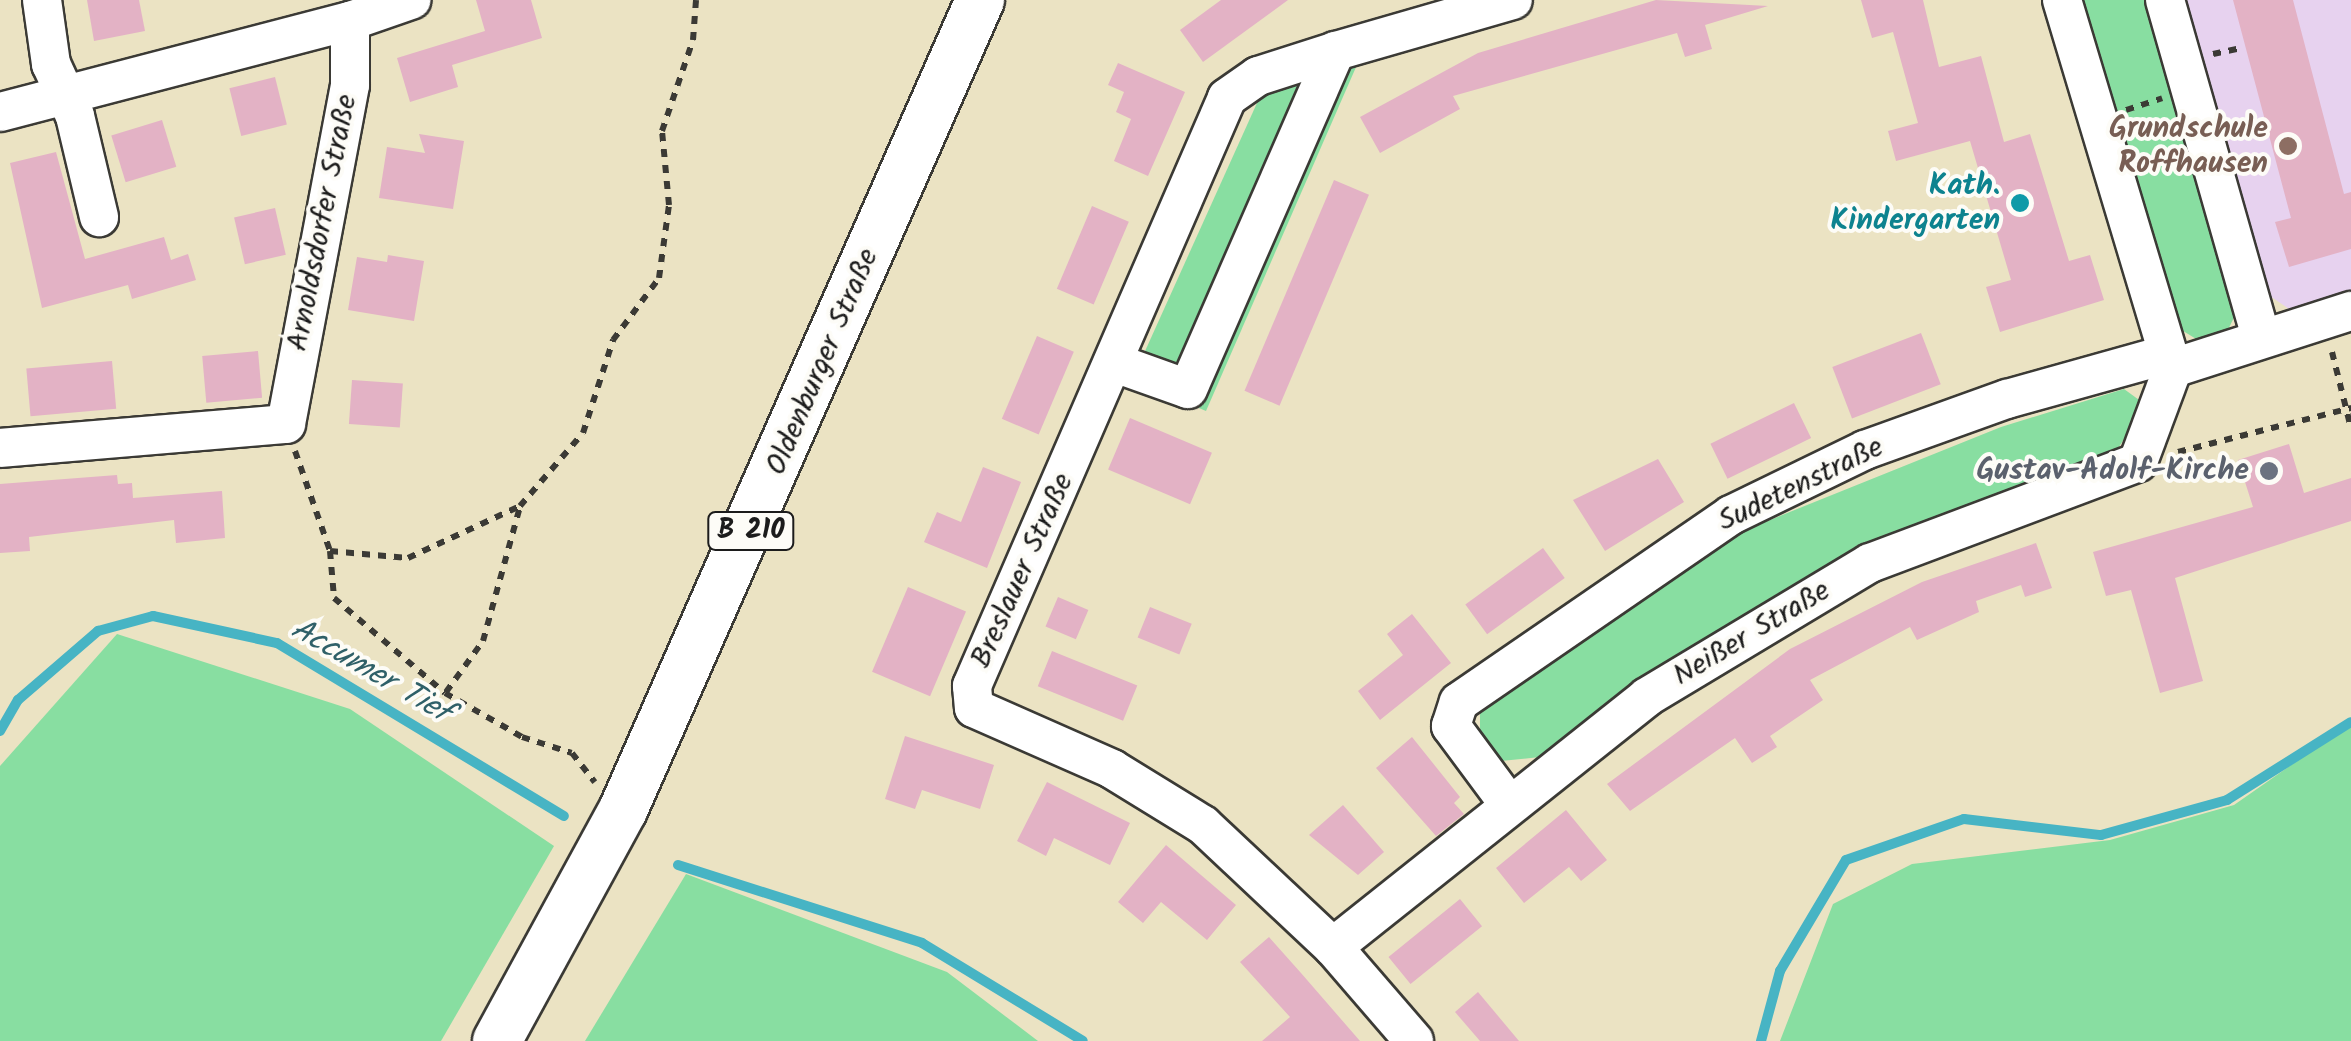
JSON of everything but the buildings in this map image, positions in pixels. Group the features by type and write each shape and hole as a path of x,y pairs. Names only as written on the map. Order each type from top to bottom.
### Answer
{"main road":[{"name":"Oldenburger Straße","path":"497,1041 623,810 980,0"}],"street":[{"path":"42,0 99,217"},
{"path":"0,112 64,91 350,21 411,0"},
{"name":"Breslauer Straße","path":"1414,1041 1332,947 1202,825 1112,769 974,708 972,686 1227,98 1258,76 1513,0"},
{"path":"2062,0 2170,361 2138,462"},
{"path":"2165,0 2261,337"},
{"name":"Arnoldsdorfer Straße","path":"286,424 350,84 350,21"},
{"path":"1115,363 1188,389 1336,51"},
{"path":"2170,361 2336,315"},
{"name":"Sudetenstraße","path":"1508,803 1451,726 1459,702 1730,515 1918,431 2170,361"},
{"path":"0,448 286,424"},
{"name":"Neißer Straße","path":"1332,947 1508,803 1647,697 1870,563 2138,462"}],"path":[{"path":"330,551 408,558 520,506 583,433 614,340 658,278 669,205 662,131 693,40 696,0"},
{"path":"2097,120 2191,88"},
{"path":"2336,315 2351,428"},
{"path":"2138,462 2350,408"},
{"path":"286,424 330,551 334,598 446,693 522,738 572,754 601,785"},
{"path":"446,693 482,642 520,506"}],"shaded area":[{"name":"Grundschule Roffhausen","path":"2185,0 2351,0 2351,292 2289,309 2264,292"}],"green space":[{"path":"2082,0 2144,0 2241,303 2223,340 2206,345 2175,326"},
{"path":"1370,35 1206,411 1132,380 1276,61"},
{"path":"2124,389 2146,405 2115,453 1871,545 1637,682 1540,757 1501,761 1480,738 1480,706 1740,532 2001,427"},
{"path":"117,634 350,709 554,846 441,1041 0,1041 0,766"},
{"path":"2351,723 2351,1041 1780,1041 1833,904 1912,864 2110,840 2234,805"},
{"path":"686,874 947,972 1038,1041 585,1041"}],"waterway":[{"name":"Accumer Tief","path":"0,731 18,700 98,631 153,616 277,643 564,816"},
{"name":"Accumer Tief","path":"1761,1041 1780,971 1846,860 1964,819 2101,835 2227,800 2351,722"},
{"name":"Accumer Tief","path":"678,865 922,943 1083,1041"}],"place":[{"name":"Grundschule Roffhausen","path":"2288,146"},
{"name":"Kath. Kindergarten","path":"2020,203"},
{"name":"Gustav-Adolf-Kirche","path":"2269,471"}]}
